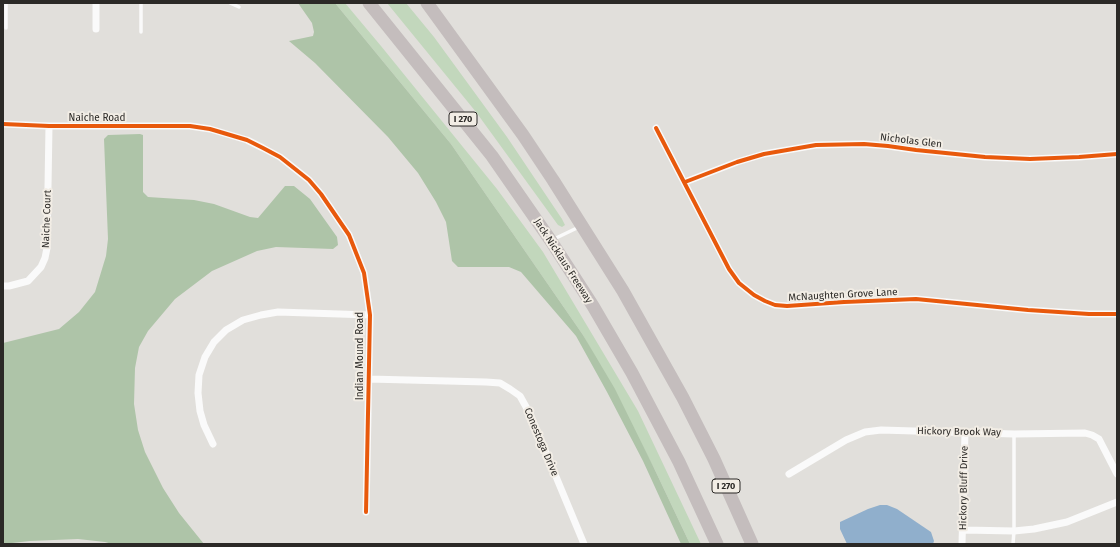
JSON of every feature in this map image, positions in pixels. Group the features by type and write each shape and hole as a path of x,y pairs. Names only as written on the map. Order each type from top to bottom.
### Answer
{"highway":[{"name":"Jack Nicklaus Freeway","path":"369,3 492,156 551,241 593,306 632,373 679,462 717,544"},
{"name":"I 270","path":"427,3 523,135 623,290 683,398 714,459 752,544"}],"street":[{"path":"96,3 96,29"},
{"name":"Naiche Road","path":"3,124 49,126 190,126"},
{"name":"Naiche Court","path":"3,286 28,281 41,267 45,258 49,126"},
{"name":"Indian Mound Road","path":"190,126 228,134 263,148 285,161 309,180 321,194 349,235 364,273 370,314 366,512"},
{"name":"McNaughten Grove Lane","path":"656,128 729,269 739,283 754,295 775,305 787,306 844,302 916,300 1028,310 1089,314 1117,314"},
{"name":"Nicholas Glen","path":"685,182 737,162 764,154 816,145 882,145 971,156 1007,158 1079,157 1117,154"},
{"path":"213,444 204,425 200,411 198,393 199,375 205,357 214,342 226,330 243,320 278,312 370,314"},
{"name":"Conestoga Drive","path":"369,379 500,383 520,396 530,414 584,544"},
{"name":"Hickory Brook Way","path":"789,474 846,440 865,432 881,430 1014,434 1085,433 1099,439 1117,474"},
{"name":"Hickory Bluff Drive","path":"962,544 964,530 965,432"},
{"path":"964,530 1014,531 1034,529 1067,522 1117,502"}],"lane":[{"path":"6,3 6,28"},
{"path":"141,3 141,32"},
{"path":"230,3 239,7"},
{"path":"551,241 583,226"},
{"path":"1013,544 1014,434"}],"green space":[{"path":"298,3 335,3 451,144 583,335 615,389 690,544 681,544 643,461 576,336 521,272 509,267 458,267 452,261 446,222 436,202 418,173 388,137 315,63 289,41 313,36 314,32 312,23"},
{"path":"335,3 345,3 381,46 497,189 543,252 638,411 701,544 690,544 654,468 583,335 451,144"},
{"path":"387,3 406,3 434,37 507,137 565,225 562,227 558,225 476,112"},
{"path":"108,135 143,135 143,192 148,197 194,200 214,204 250,217 258,218 285,186 294,186 310,199 337,237 338,245 333,249 276,247 257,251 212,271 175,299 148,331 139,347 135,368 134,404 138,430 145,452 163,488 179,513 204,544 112,544 78,539 3,544 3,343 59,329 79,312 95,292 106,256 108,239 104,139"}],"water":[{"path":"880,505 887,505 897,509 931,532 934,541 933,544 847,544 840,529 840,522"}],"cycle path":[{"path":"3,124 49,126 190,126 210,129 247,140 263,148 280,157 309,180 321,194 349,235 364,273 370,315 366,512"},
{"path":"656,128 729,269 739,283 754,295 765,301 775,305 787,306 916,299 1028,310 1089,314 1117,314"},
{"path":"685,182 737,162 764,154 816,145 864,144 985,157 1030,159 1117,154"}]}
